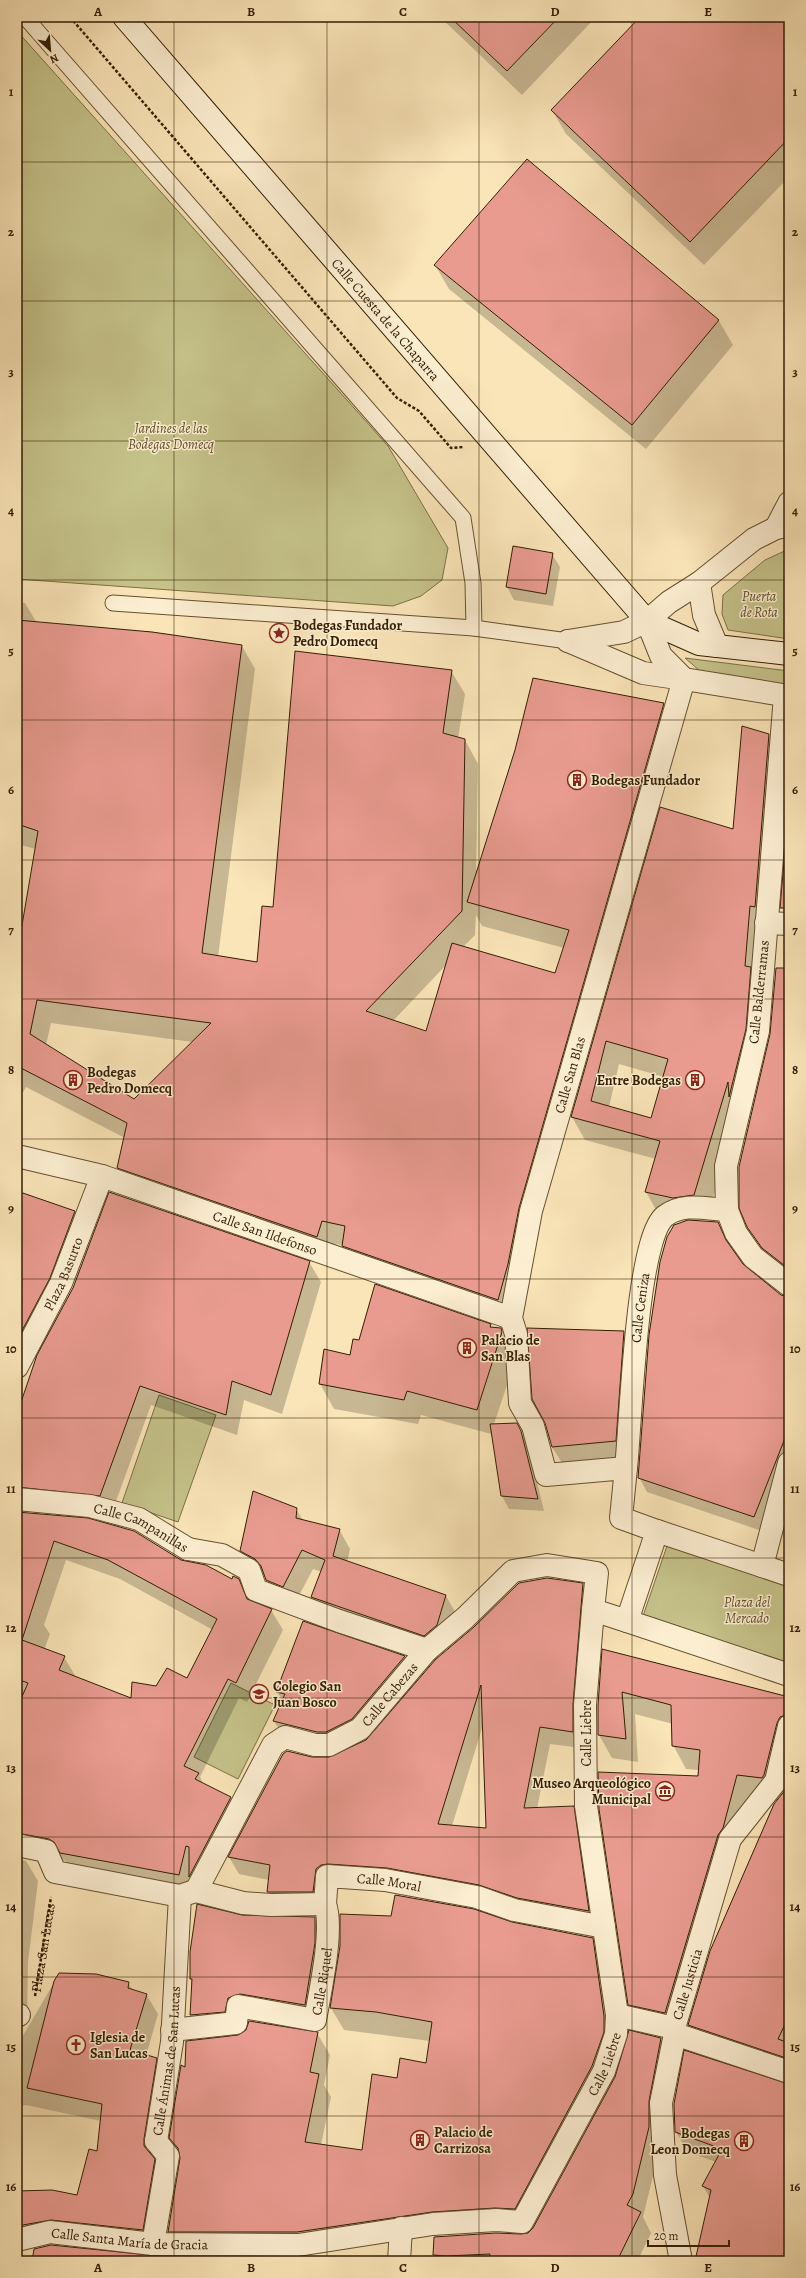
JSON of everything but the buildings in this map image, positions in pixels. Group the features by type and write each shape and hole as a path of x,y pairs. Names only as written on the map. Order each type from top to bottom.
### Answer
{"street":[{"name":"Calle Cuesta de la Chaparra","path":"124,17 647,622"},
{"path":"568,641 624,632 647,622 669,602 699,583 754,539 783,527 789,503"},
{"path":"699,583 704,615 716,646"},
{"path":"647,622 700,644 789,654"},
{"path":"647,622 661,656 684,679"},
{"path":"568,641 643,673 787,696"},
{"name":"Calle San Blas","path":"626,1468 546,1475 533,1426 520,1403 516,1334 511,1318 531,1211 684,679"},
{"name":"Calle Balderramas","path":"787,696 766,923 758,1030 726,1166 727,1210 736,1233 753,1257 789,1285"},
{"path":"766,923 789,924"},
{"name":"Calle San Ildefonso","path":"17,1156 102,1176 511,1318"},
{"name":"Plaza Basurto","path":"17,1367 61,1283 102,1176"},
{"name":"Calle Ceniza","path":"626,1468 635,1352 644,1273 656,1227 664,1217 676,1210 689,1207 727,1210"},
{"path":"762,1566 789,1463"},
{"path":"626,1468 621,1518 789,1575"},
{"name":"Calle Campanillas","path":"17,1499 90,1506 139,1519 188,1549 222,1555 249,1570 256,1590 339,1621 427,1650"},
{"path":"627,1621 657,1531"},
{"name":"Calle Cabezas","path":"188,1893 273,1745 285,1737 315,1745 329,1745 360,1729 427,1650 465,1618 513,1571 547,1565 597,1573 593,1610"},
{"path":"593,1610 789,1675"},
{"name":"Calle Liebre","path":"241,2252 298,2245 401,2228 463,2221 522,2222 604,2070 616,2034 617,2015 586,1806 585,1705 593,1610"},
{"name":"Calle Justicia","path":"681,2261 665,2175 661,2103 675,2031 730,1839 776,1781 789,1726"},
{"path":"17,1845 46,1851 55,1872 243,1903 271,1905 325,1904"},
{"name":"Calle Moral","path":"325,1904 327,1876 385,1880 477,1897 514,1910 604,1927"},
{"name":"Calle Ánimas de San Lucas","path":"153,2244 168,2156 156,2141 172,2030 188,1893"},
{"name":"Calle Riquel","path":"172,2030 236,2023 238,2006 315,2020 324,1966 328,1913 325,1904"},
{"path":"617,2015 675,2031 789,2072"},
{"path":"398,2261 401,2228"},
{"name":"Calle Santa María de Gracia","path":"17,2240 50,2232 153,2244 241,2252"}],"lane":[{"path":"25,17 463,518 474,583 474,628"},
{"path":"113,603 474,628 568,641"}],"path":[{"path":"70,17 397,398 419,411 451,448 470,447"},
{"name":"Plaza San Lucas","path":"18,2016 34,2004 55,1872"}],"green space":[{"name":"Jardines de las Bodegas Domecq","path":"17,31 388,446 448,548 442,580 421,596 393,606 17,579"},
{"name":"Puerta de Rota","path":"789,549 789,639 728,630 722,614 723,595 765,560"},
{"path":"685,658 789,671 789,685 700,671"},
{"path":"159,1395 216,1415 178,1522 122,1503"},
{"name":"Plaza del Mercado","path":"668,1543 789,1583 789,1665 643,1616"},
{"path":"231,1683 275,1705 238,1779 194,1757"}],"place":[{"name":"Bodegas Fundador Pedro Domecq","path":"279,633"},
{"name":"Bodegas Fundador","path":"577,780"},
{"name":"Bodegas Pedro Domecq","path":"73,1080"},
{"name":"Entre Bodegas","path":"695,1080"},
{"name":"Palacio de San Blas","path":"467,1348"},
{"name":"Colegio San Juan Bosco","path":"259,1694"},
{"name":"Museo Arqueológico Municipal","path":"665,1791"},
{"name":"Iglesia de San Lucas","path":"76,2045"},
{"name":"Palacio de Carrizosa","path":"420,2140"},
{"name":"Bodegas Leon Domecq","path":"744,2141"}]}
